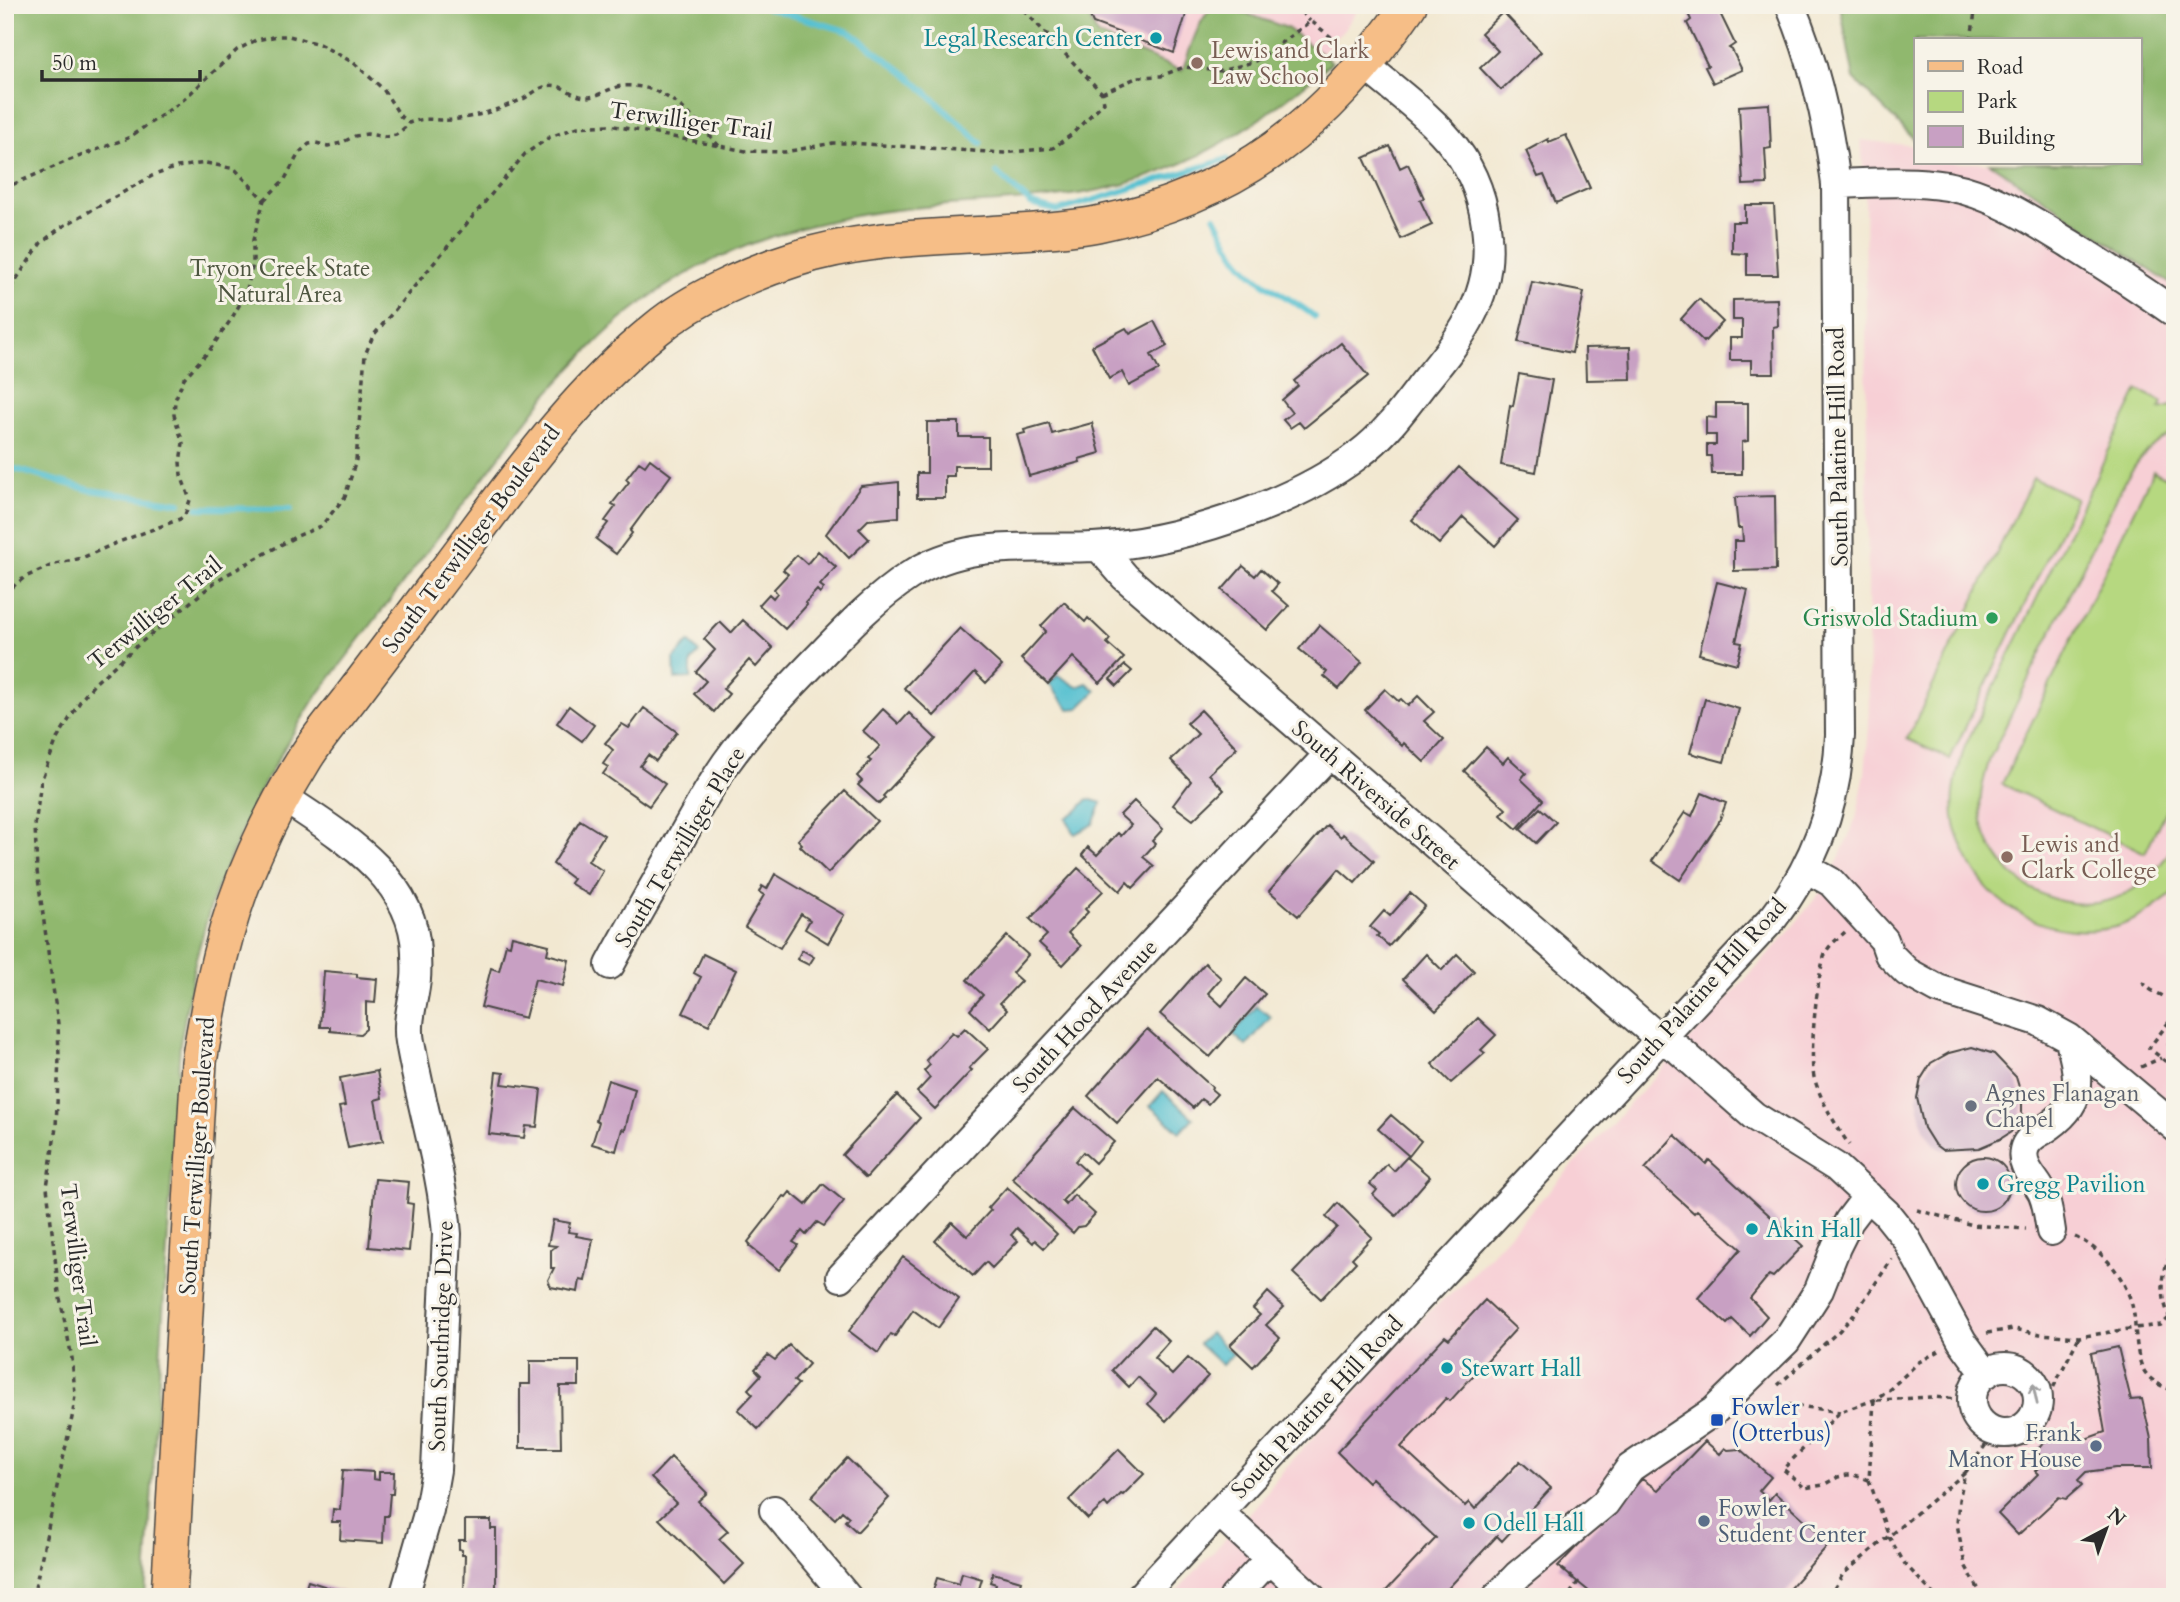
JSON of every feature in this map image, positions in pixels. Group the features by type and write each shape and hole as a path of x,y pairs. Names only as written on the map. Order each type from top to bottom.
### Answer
{"main road":[{"name":"South Terwilliger Boulevard","path":"169,1597 199,1062 212,986 233,911 255,853 306,757 559,423 606,371 660,325 747,276 831,248 912,237 1004,233 1094,224 1178,202 1214,186 1279,147 1337,96 1365,65 1409,5"}],"street":[{"name":"South Palatine Hill Road","path":"1140,1597 1774,917 1795,888 1820,837 1833,798 1839,764 1840,735 1836,184 1830,138 1815,72 1790,5"},
{"name":"South Terwilliger Place","path":"610,965 694,813 724,766 758,721 853,622 910,576 969,550 1099,547 1200,527 1280,500 1318,481 1360,453 1383,433 1466,326 1482,290 1487,261 1486,216 1477,184 1462,155 1448,137 1365,65"},
{"path":"1836,184 1933,185 1964,190 1994,201 2044,228 2175,313"},
{"name":"South Riverside Street","path":"1099,547 1125,577 1659,1038 1678,1049 1754,1116 1836,1167 1868,1195 1906,1238 1962,1341 1986,1374"},
{"name":"South Hood Avenue","path":"841,1277 1329,754"},
{"name":"South Southridge Drive","path":"283,797 352,844 390,882 411,924 416,948 416,977 408,1031 445,1203 447,1234 436,1470 429,1510 404,1597"},
{"path":"1806,868 1831,882 1884,940 1889,954 1907,972 1938,989 2038,1021 2069,1038 2175,1128"},
{"path":"2052,1231 2046,1202 2025,1165 2024,1151 2028,1141 2062,1118 2075,1098 2078,1072 2069,1038"},
{"path":"1497,1597 1605,1503 1630,1468 1699,1422 1786,1341 1819,1290 1849,1220 1868,1195"},
{"path":"1995,1369 2015,1369 2024,1373 2032,1380 2037,1395 2037,1410 2025,1426 2016,1431 1996,1431 1986,1427 1979,1420 1972,1400 1974,1390 1986,1374 1995,1369"},
{"path":"774,1510 848,1597"},
{"path":"1219,1511 1311,1597"},
{"path":"1234,1597 1270,1558"}],"path":[{"path":"1019,5 1102,93 1138,77 1161,76 1184,67 1222,71 1256,61 1311,21"},
{"path":"1294,5 1338,44"},
{"path":"1971,38 1976,5"},
{"path":"5,190 59,164 128,138 181,102 237,50 256,40 278,36 289,36 319,44 354,62 383,89 401,117 409,123"},
{"path":"5,593 25,577 55,564 82,558 180,519 185,514 190,500 181,475 183,443 174,415 174,400 184,378 209,351 246,293 253,264 253,240 264,200 285,179 299,153 309,144 328,146 367,134 386,137 396,135 409,123 422,117 449,120 480,115 522,99 544,86 555,85 573,94 589,97 622,86 640,87 665,95 686,108 721,147"},
{"name":"Terwilliger Trail","path":"33,1597 74,1413 75,1394 47,1187 56,1127 59,1047 57,1010 37,871 35,826 41,781 57,739 81,700 95,683 139,644 219,579 295,537 321,526 345,497 356,460 365,355 373,336 525,154 550,137 578,127 609,125 746,151 785,152 833,143 850,143 1004,153 1053,148 1071,135 1104,102 1102,93"},
{"path":"5,296 41,243 60,228 152,176 177,167 206,163 234,169 264,200"},
{"path":"1853,1152 1827,1109 1814,1074 1812,1047 1815,1013 1827,951 1862,916"},
{"path":"2142,982 2151,990 2175,1002"},
{"path":"2175,1014 2149,1048 2175,1069"},
{"path":"1911,1208 1973,1225 2068,1234 2088,1243 2109,1263 2125,1284 2133,1302 2139,1364 2155,1385 2175,1391"},
{"path":"1778,1386 1854,1315 1906,1238"},
{"path":"2175,1247 2168,1258 2162,1287 2169,1318 2175,1327"},
{"path":"1869,1480 1847,1475 1823,1486 1805,1488 1783,1468 1840,1412 1874,1400 1932,1353 1977,1335 2014,1329 2040,1334 2079,1336 2161,1325 2169,1318"},
{"path":"2037,1395 2051,1392 2079,1336"},
{"path":"1730,1395 1748,1412 1768,1395"},
{"path":"1874,1400 1933,1397 1972,1400"},
{"path":"1874,1400 1869,1480 1889,1537 1905,1564 1936,1597"},
{"path":"1757,1404 1792,1405 1840,1412"},
{"path":"1829,1597 1843,1574 1965,1473 1996,1431"},
{"path":"1965,1473 1957,1524 1965,1565 1983,1597"},
{"path":"1568,1597 1578,1582"}],"shaded area":[{"name":"Lewis and Clark Law School","path":"1056,5 1361,5 1346,27 1278,99 1215,140"},
{"name":"Lewis and Clark College","path":"1861,140 1914,146 1914,164 1991,164 2175,287 2175,1597 1171,1597 1430,1311 1463,1284 1787,934 1821,891 1834,869 1856,819 1865,773 1869,726 1865,194"}],"green space":[{"name":"Tryon Creek State Natural Area","path":"5,5 1083,5 1097,35 1182,71 1202,21 1214,7 1222,5 1287,28 1332,62 1288,98 1221,143 1171,168 1119,186 1067,196 935,206 854,216 775,236 736,250 699,267 630,312 548,393 313,701 257,796 214,894 195,962 180,1044 145,1597 5,1597"},
{"path":"1840,5 2175,5 2175,287 1991,164 2142,164 2142,38 1914,38 1914,139 1854,79"},
{"path":"2138,390 2163,402 2160,409 2175,405 2175,433 2152,447 2124,482 1990,758 1980,805 1990,844 2003,864 2020,881 2040,893 2062,901 2086,904 2109,900 2132,890 2151,875 2175,843 2175,892 2143,915 2125,924 2105,929 2059,928 2018,912 2000,900 1984,884 1972,866 1957,832 1953,804 1955,785 1965,746"},
{"path":"2153,471 2175,482 2175,791 2145,853 2002,784"},
{"name":"Griswold Stadium","path":"2033,478 2076,498 1950,759 1907,739"}],"water":[{"path":"689,642 699,653 691,662 691,678 675,679 674,659"},
{"path":"1058,675 1077,687 1087,683 1096,691 1079,708 1069,709 1049,684"},
{"path":"1088,799 1102,803 1093,824 1075,834 1066,818"},
{"path":"1257,1006 1271,1017 1246,1046 1233,1034"},
{"path":"1163,1091 1193,1118 1180,1132 1150,1106"},
{"path":"1210,1333 1233,1354 1222,1365 1199,1344"}],"building":[{"name":"Legal Research Center","path":"1085,5 1189,5 1174,53 1093,23"},
{"path":"1684,5 1716,5 1735,44 1729,48 1742,70 1713,83 1705,67 1708,66 1687,23 1691,20"},
{"path":"1503,12 1541,52 1501,90 1480,68 1498,51 1481,33"},
{"path":"1769,104 1771,148 1765,149 1767,184 1743,185 1739,106"},
{"path":"1566,135 1590,188 1556,203 1544,175 1538,177 1526,151 1548,139 1549,142"},
{"path":"1390,146 1400,168 1408,164 1424,198 1420,200 1432,225 1401,239 1364,158"},
{"path":"1745,205 1774,205 1778,275 1747,275 1747,254 1732,253 1732,222 1745,222"},
{"path":"1532,282 1584,292 1572,353 1518,342"},
{"path":"1699,299 1723,322 1704,342 1681,319"},
{"path":"1777,299 1778,326 1773,327 1774,373 1751,373 1751,360 1730,360 1730,338 1742,338 1742,320 1733,320 1733,300"},
{"path":"1154,321 1167,346 1151,355 1159,370 1129,386 1122,372 1109,379 1092,346 1126,328 1130,334"},
{"path":"1341,343 1368,376 1304,428 1299,422 1290,428 1283,420 1292,413 1282,400 1298,386 1294,381"},
{"path":"1630,347 1631,379 1586,380 1585,348"},
{"path":"1519,374 1552,380 1536,472 1501,465 1510,405 1513,406"},
{"path":"1716,403 1748,403 1748,441 1742,442 1742,474 1712,474 1707,445 1716,445 1716,435 1706,435 1706,417 1716,418"},
{"path":"927,422 959,422 959,437 988,437 988,466 954,466 954,476 945,476 945,498 917,498 917,473 927,473"},
{"path":"1049,423 1052,434 1092,423 1100,453 1079,459 1080,462 1029,476 1017,435 1025,433 1024,430"},
{"path":"650,459 671,475 616,554 596,539 616,506 612,504 629,482 626,479 639,462 645,466"},
{"path":"1459,467 1518,520 1495,546 1463,517 1439,544 1412,520"},
{"path":"899,482 899,517 868,520 859,529 869,539 849,558 826,534 861,486"},
{"path":"1775,496 1776,570 1734,571 1734,541 1743,541 1742,528 1738,528 1735,499"},
{"path":"818,551 836,567 820,585 824,588 820,593 817,590 785,629 759,605 769,594 773,598 777,593 774,589 788,574 783,570 797,555 807,564"},
{"path":"1243,566 1255,576 1261,569 1278,584 1272,591 1289,606 1267,630 1222,590"},
{"path":"1717,582 1748,590 1736,642 1742,643 1737,664 1699,654"},
{"path":"1064,602 1085,622 1088,618 1110,639 1107,643 1124,658 1100,683 1073,657 1048,684 1021,659 1046,631 1041,626"},
{"path":"743,620 773,648 756,667 749,660 723,689 729,694 714,712 694,694 706,681 696,672 715,650 704,639 720,622 731,633"},
{"path":"1319,625 1362,662 1339,689 1324,676 1327,672 1299,649"},
{"path":"960,628 1002,666 986,683 975,672 934,716 904,688"},
{"path":"1125,665 1132,671 1117,686 1110,679"},
{"path":"1385,689 1408,706 1418,696 1434,712 1424,721 1444,740 1424,762 1404,743 1402,746 1365,710"},
{"path":"1705,699 1739,709 1724,762 1690,753"},
{"path":"569,706 594,725 582,741 557,723"},
{"path":"644,708 677,732 656,761 648,755 640,766 665,784 649,806 603,774 608,767 603,764 613,750 605,743 622,724 629,728"},
{"path":"883,709 899,724 909,713 936,739 883,796 885,798 879,804 858,785 862,781 857,776 880,746 863,731"},
{"path":"1201,710 1237,748 1209,774 1224,790 1193,820 1173,805 1191,781 1171,760 1198,734 1187,723"},
{"path":"1486,747 1503,763 1508,757 1526,773 1521,779 1543,800 1517,829 1501,815 1506,809 1464,771"},
{"path":"845,791 877,821 828,873 800,846 802,844 798,840"},
{"path":"1702,793 1726,803 1718,824 1680,880 1652,861 1685,812 1692,816"},
{"path":"1134,801 1163,829 1152,841 1155,844 1143,857 1154,866 1133,888 1127,882 1120,891 1082,855 1088,847 1097,855 1118,833 1121,836 1131,825 1120,815"},
{"path":"1540,808 1556,822 1536,843 1520,829"},
{"path":"580,820 604,835 588,861 603,871 589,895 570,883 573,879 553,864"},
{"path":"1327,825 1341,837 1343,834 1374,861 1355,883 1339,869 1298,916 1269,891"},
{"path":"1078,868 1103,891 1085,909 1088,912 1068,933 1081,946 1063,965 1039,943 1047,935 1030,919"},
{"path":"775,874 844,915 828,943 805,929 810,920 801,914 780,948 745,927 764,895 759,892 762,886 767,889"},
{"path":"1410,893 1425,906 1389,946 1370,927 1384,911 1390,916"},
{"path":"512,936 549,945 547,954 569,960 563,986 535,979 525,1018 481,1007 491,968 499,971 506,944 510,945"},
{"path":"1007,936 1028,955 1012,973 1021,981 1000,1003 1007,1010 990,1029 970,1010 983,995 967,980"},
{"path":"802,950 814,957 809,965 797,959"},
{"path":"703,954 736,970 709,1025 683,1013 701,977 694,973"},
{"path":"1426,954 1442,970 1457,954 1474,971 1436,1011 1403,979"},
{"path":"1205,963 1221,978 1208,993 1222,1006 1246,978 1265,994 1210,1057 1160,1014"},
{"path":"324,971 377,979 375,1003 366,1002 366,1029 360,1034 330,1031 330,1027 320,1027"},
{"path":"1478,1018 1496,1035 1481,1050 1485,1053 1451,1083 1432,1064"},
{"path":"965,1028 988,1049 935,1109 917,1092 930,1078 924,1071 930,1065 926,1060 952,1032 957,1036"},
{"path":"1147,1029 1217,1094 1208,1104 1201,1099 1193,1108 1158,1077 1117,1123 1088,1096"},
{"path":"2175,1035 2175,1049 2168,1044"},
{"name":"Agnes Flanagan Chapel","path":"1972,1047 1994,1054 2016,1077 2022,1097 2022,1115 2011,1132 2000,1139 1979,1148 1942,1150 1934,1144 1924,1128 1917,1098 1921,1079 1931,1063 1949,1053"},
{"path":"377,1071 382,1098 375,1100 383,1141 348,1148 339,1107 345,1106 340,1078"},
{"path":"496,1072 504,1073 502,1084 541,1089 537,1127 526,1126 524,1138 489,1134"},
{"path":"608,1080 635,1089 625,1130 622,1129 616,1151 592,1144"},
{"path":"897,1095 920,1118 866,1178 842,1155"},
{"path":"1075,1108 1114,1142 1095,1163 1083,1152 1075,1161 1088,1173 1062,1201 1066,1205 1074,1195 1095,1214 1073,1233 1012,1178"},
{"path":"1391,1115 1421,1141 1409,1156 1378,1129"},
{"name":"Akin Hall","path":"1675,1135 1706,1164 1709,1160 1803,1246 1773,1277 1769,1275 1750,1298 1767,1316 1750,1336 1732,1319 1727,1324 1698,1298 1741,1249 1697,1210 1694,1213 1645,1169"},
{"path":"1407,1157 1430,1177 1396,1216 1373,1195 1377,1190 1370,1184 1387,1164 1394,1171"},
{"name":"Gregg Pavilion","path":"1983,1157 2002,1165 2010,1184 2002,1203 1983,1211 1964,1203 1956,1184 1964,1165"},
{"path":"375,1179 409,1182 407,1203 413,1204 409,1251 369,1247"},
{"path":"823,1184 844,1201 824,1226 817,1222 806,1235 802,1231 793,1242 798,1245 779,1270 749,1246 748,1242 784,1196 790,1192 806,1205"},
{"path":"1007,1187 1057,1234 1044,1248 1035,1240 1033,1243 1017,1228 1011,1235 1018,1241 992,1268 986,1262 973,1276 935,1241 952,1222 967,1236 991,1210 988,1208"},
{"path":"1338,1203 1372,1237 1352,1258 1356,1262 1321,1299 1293,1273 1337,1227 1326,1217"},
{"path":"553,1220 570,1223 568,1232 577,1233 576,1236 593,1239 585,1281 580,1280 578,1292 551,1287 548,1280 554,1268 551,1268 551,1250 556,1246 548,1245"},
{"path":"903,1257 959,1299 938,1328 913,1310 895,1336 891,1334 878,1353 849,1331"},
{"path":"1268,1292 1284,1307 1266,1325 1280,1338 1253,1367 1230,1345 1260,1315 1253,1309"},
{"path":"1485,1300 1516,1329 1450,1401 1446,1398 1401,1447 1465,1506 1469,1502 1475,1509 1520,1461 1551,1488 1502,1541 1497,1536 1440,1597 1388,1597 1384,1593 1436,1538 1372,1478 1368,1482 1337,1452 1445,1336 1449,1339"},
{"path":"1153,1326 1169,1341 1154,1358 1172,1375 1188,1358 1208,1376 1166,1421 1148,1404 1156,1394 1138,1377 1129,1387 1112,1370"},
{"path":"789,1345 809,1364 794,1381 798,1384 758,1429 738,1410 753,1394 748,1389 761,1375 755,1369 768,1355 775,1360"},
{"name":"Frank Manor House","path":"2118,1347 2131,1400 2142,1399 2151,1439 2152,1468 2115,1468 2086,1472 2078,1480 2082,1485 2066,1499 2059,1497 2018,1535 1998,1514 2038,1474 2035,1471 2045,1461 2036,1451 2056,1430 2063,1438 2073,1437 2080,1441 2105,1432 2091,1353"},
{"path":"530,1361 579,1361 579,1386 560,1386 561,1448 520,1448 520,1384 530,1384"},
{"name":"Fowler Student Center","path":"1705,1441 1720,1454 1725,1448 1740,1449 1771,1477 1759,1491 1769,1500 1775,1493 1830,1543 1782,1597 1596,1597 1558,1566 1642,1479 1658,1490"},
{"path":"1119,1449 1144,1474 1123,1495 1108,1507 1105,1503 1088,1519 1069,1500"},
{"path":"671,1457 707,1493 698,1501 728,1531 719,1539 744,1564 724,1584 659,1519 676,1503 651,1478"},
{"path":"847,1458 889,1498 857,1532 845,1521 849,1517 842,1511 835,1519 811,1497"},
{"path":"343,1470 373,1472 373,1479 379,1480 379,1472 394,1472 388,1516 384,1516 383,1543 340,1540 341,1522 332,1522 333,1509 340,1510"},
{"path":"465,1520 491,1520 491,1529 496,1529 496,1596 464,1595 465,1555 462,1555 462,1550 459,1549 459,1540 465,1540"},
{"path":"962,1573 982,1579 978,1592 992,1596 996,1584 990,1582 993,1573 1021,1581 1016,1597 931,1597 937,1578 959,1584"},
{"path":"308,1581 356,1596 356,1597 303,1597"}],"waterway":[{"path":"758,5 850,32 910,77 981,143"},
{"path":"997,173 1031,204 1058,211 1227,159"},
{"path":"1215,217 1243,265 1259,280 1315,317"},
{"path":"5,468 90,490 180,503"},
{"path":"197,508 291,509"}],"place":[{"name":"Legal Research Center","path":"1156,38"},
{"name":"Lewis and Clark Law School","path":"1197,63"},
{"name":"Griswold Stadium","path":"1992,618"},
{"name":"Lewis and Clark College","path":"2007,857"},
{"name":"Agnes Flanagan Chapel","path":"1971,1106"},
{"name":"Gregg Pavilion","path":"1983,1184"},
{"name":"Akin Hall","path":"1752,1229"},
{"name":"Stewart Hall","path":"1447,1368"},
{"name":"Fowler (Otterbus)","path":"1717,1420"},
{"name":"Frank Manor House","path":"2096,1446"},
{"name":"Fowler Student Center","path":"1704,1521"},
{"name":"Odell Hall","path":"1469,1523"}]}
